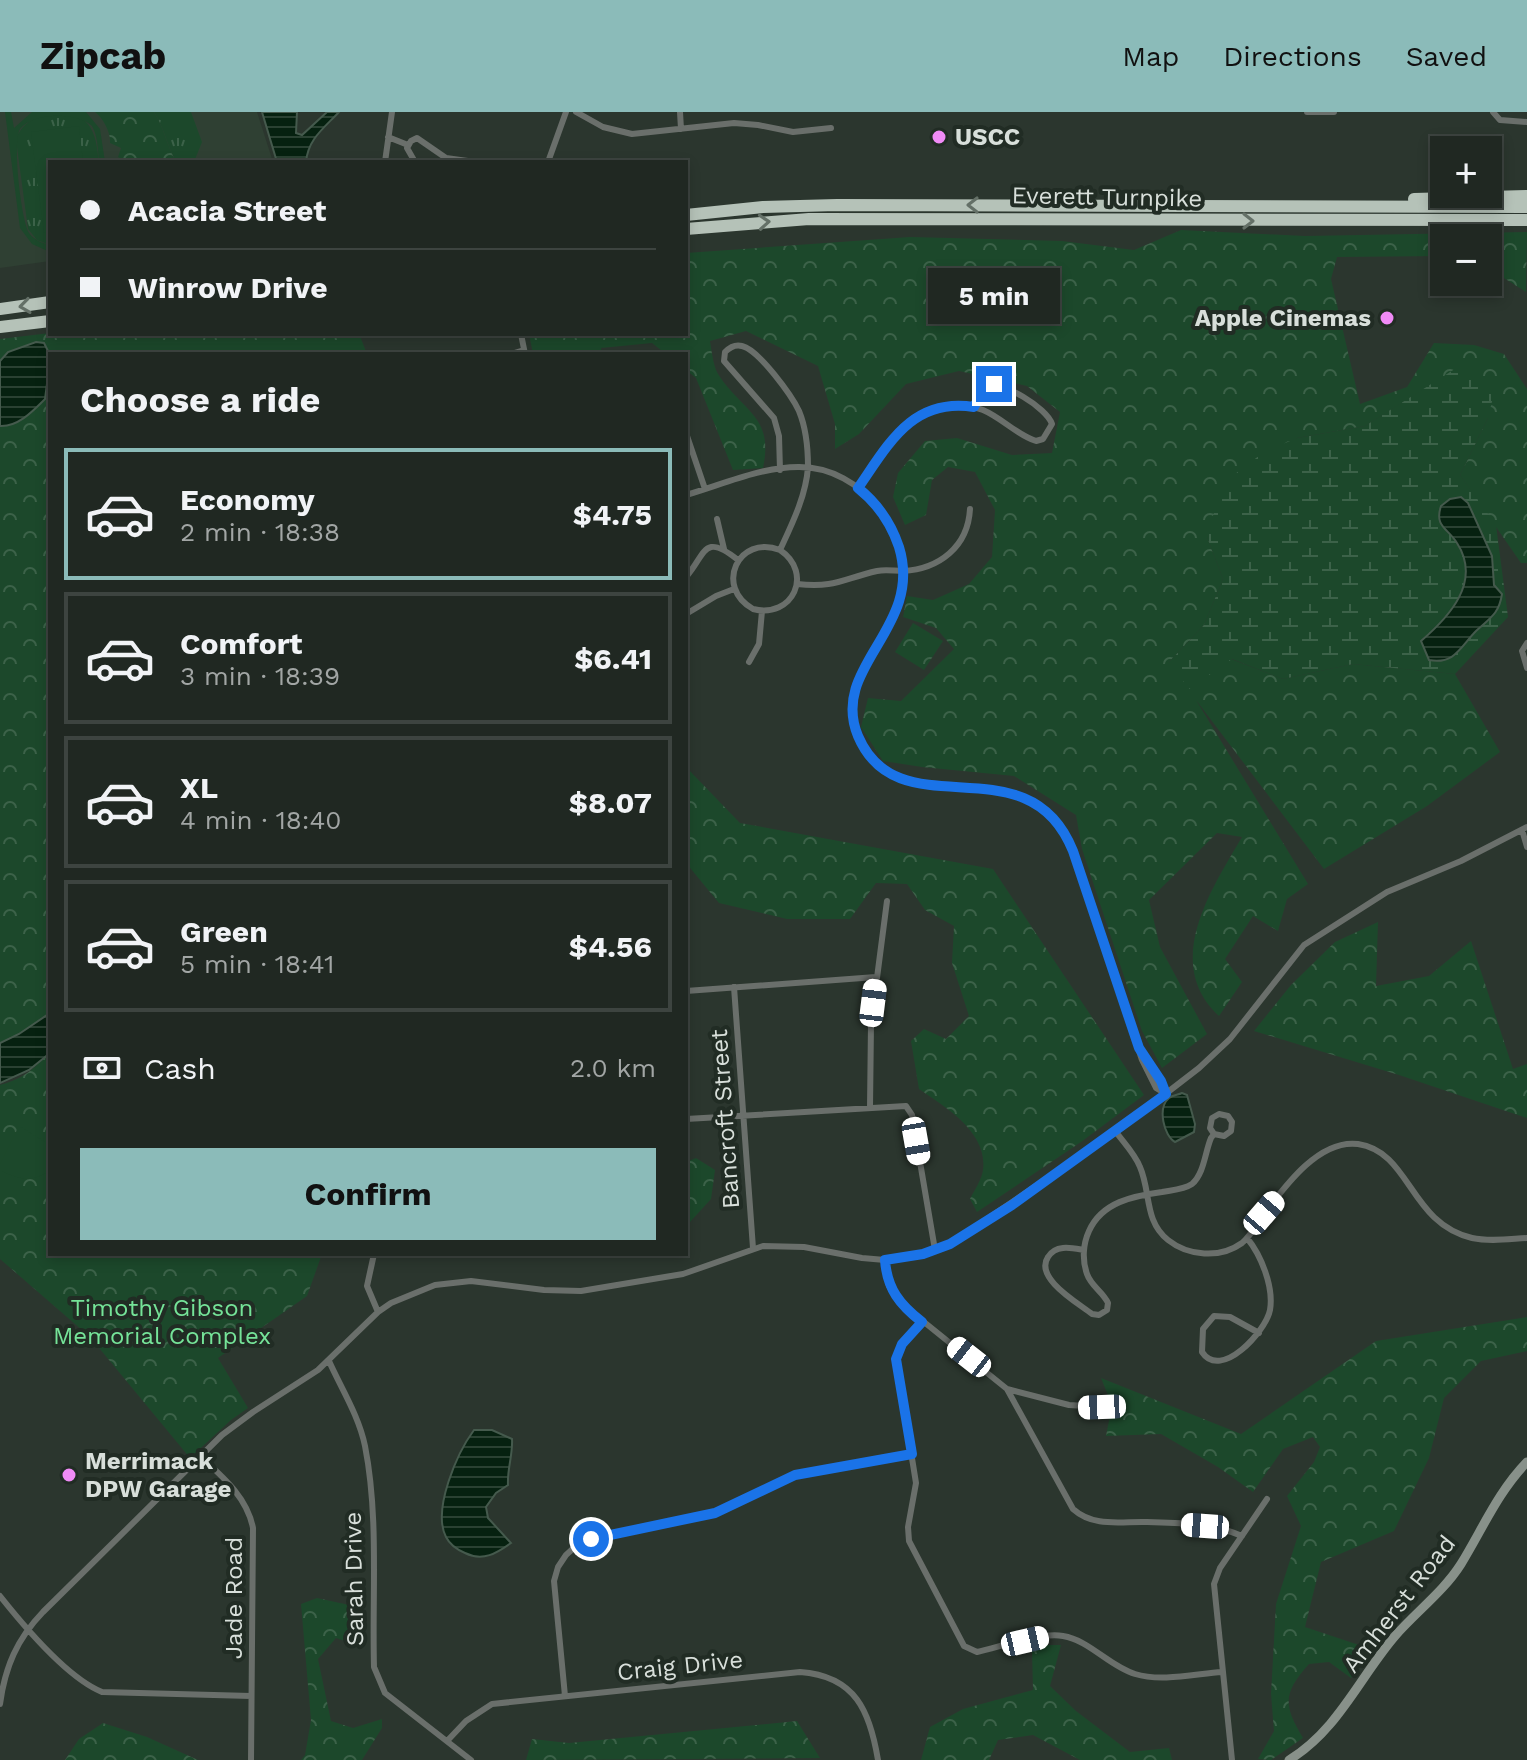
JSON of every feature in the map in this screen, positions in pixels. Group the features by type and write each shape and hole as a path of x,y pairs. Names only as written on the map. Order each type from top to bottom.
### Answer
{"highway":[{"path":"1360,206 1383,199 1527,196"},
{"name":"Everett Turnpike","path":"688,215 763,207 837,205 1527,207"},
{"name":"Everett Turnpike","path":"688,229 841,219 1527,220"},
{"path":"0,309 48,302"},
{"path":"0,327 48,321"}],"street":[{"path":"385,160 392,112"},
{"path":"549,160 566,112"},
{"path":"576,112 603,127 624,133 741,123 793,132 831,128"},
{"path":"680,112 681,129"},
{"path":"1307,112 1334,112"},
{"path":"1493,112 1500,120 1527,122"},
{"path":"388,137 408,145"},
{"path":"413,160 408,153 408,145 414,139 420,139 439,155 454,160"},
{"path":"780,470 779,436 774,418 724,361 725,352 732,346 750,350 792,398 804,424 808,467 800,503 780,550"},
{"path":"858,488 892,439 910,421 930,411 953,406 974,407 1036,441 1043,439 1051,427 1052,422 1042,410 994,384 984,388 974,407"},
{"path":"688,439 705,489"},
{"path":"688,494 780,470 808,467 858,488 875,503 888,521 897,542 904,571 901,598 895,615 864,666 855,688 853,718 860,740 875,762 904,781 1018,794 1038,804 1060,825 1073,851 1142,1060 1156,1088 1166,1094"},
{"path":"797,584 827,586 881,571 904,571 932,564 954,551 963,539 970,509"},
{"path":"717,519 724,549"},
{"path":"769,546 780,550 794,564 797,584 792,596 783,606 762,611 745,604 734,589 733,576 738,560 757,547 769,546"},
{"path":"688,574 703,551 714,547 724,549 738,560"},
{"path":"688,613 734,589"},
{"path":"749,662 759,644 762,611"},
{"path":"1527,643 1522,651 1527,668"},
{"path":"0,1704 7,1669 27,1629 200,1456 240,1421 307,1379 391,1303 435,1285 471,1281 559,1292 594,1290 683,1274 753,1248 781,1245 885,1260 950,1244 1116,1132 1225,1045 1304,945 1387,892 1461,861 1524,828 1527,847"},
{"path":"870,1107 871,1024 887,901"},
{"path":"688,991 876,977"},
{"name":"Bancroft Street","path":"734,987 753,1248"},
{"path":"688,1119 903,1105 909,1108 935,1250"},
{"path":"1116,1132 1139,1165 1151,1217 1159,1230 1182,1249 1204,1254 1240,1244 1311,1160 1329,1148 1351,1144 1372,1148 1385,1155 1427,1211 1446,1227 1481,1239 1527,1238"},
{"path":"1084,1250 1054,1250 1047,1259 1045,1270 1053,1283 1092,1314 1099,1315 1105,1313 1108,1303 1088,1278 1084,1250 1090,1228 1100,1214 1113,1204 1146,1194 1177,1190 1194,1181 1214,1134"},
{"path":"1247,1238 1259,1256 1271,1297 1269,1314 1259,1333 1242,1350 1222,1361 1208,1360 1201,1349 1204,1325 1218,1315 1230,1317 1259,1333"},
{"path":"374,1256 367,1286 378,1312"},
{"path":"885,1260 889,1286 898,1301 1007,1389 1073,1509 1079,1514 1108,1522 1217,1527 1242,1536"},
{"path":"922,1322 902,1344 896,1359 916,1483 908,1527 909,1541 956,1634 970,1650 977,1652 1049,1636 1064,1636 1134,1674 1149,1677 1222,1672"},
{"name":"Sarah Drive","path":"329,1361 365,1444 372,1520 374,1667 378,1680 385,1693 471,1760"},
{"path":"1007,1389 1069,1405 1102,1407"},
{"path":"565,1696 554,1581 558,1567 577,1545 715,1513 795,1475 912,1454"},
{"name":"Jade Road","path":"200,1456 243,1500 250,1513 253,1544 251,1760"},
{"name":"Amherst Road","path":"1289,1760 1310,1746 1332,1724 1383,1651 1457,1569 1501,1492 1527,1462"},
{"path":"1232,1760 1214,1584 1220,1568 1267,1499"},
{"path":"0,1596 27,1629 89,1687 102,1692 251,1696"},
{"name":"Craig Drive","path":"448,1740 466,1721 492,1704 793,1672 815,1674 842,1686 863,1707 872,1727 878,1760"}],"shaded area":[{"path":"0,112 257,112 272,160 48,160 48,261 0,268"},
{"path":"262,112 297,112 296,133 302,135 327,112 339,112 313,140 306,160 276,160"},
{"path":"36,342 44,343 48,352 48,376 45,399 19,421 0,426 0,361 8,352"},
{"path":"1461,497 1468,503 1492,556 1494,585 1502,594 1493,615 1457,653 1445,660 1429,660 1421,641 1451,610 1464,585 1464,557 1439,519 1441,506 1450,499"},
{"path":"48,1014 48,1055 29,1070 0,1083 0,1043"},
{"path":"1182,1093 1187,1095 1195,1124 1194,1132 1175,1142 1165,1128 1163,1108 1169,1098"},
{"path":"474,1430 492,1430 512,1439 508,1485 496,1493 486,1507 488,1518 511,1543 495,1553 478,1557 454,1547 442,1526 448,1482"}],"green space":[{"path":"5,112 11,112 14,128 32,112 86,112 100,129 105,160 99,160 95,134 92,126 85,121 66,116 45,117 26,123 20,129 17,164 26,225 33,238 48,244 48,251 32,244 20,228"},
{"path":"65,112 88,124 95,137 99,160 48,160 48,244 37,240 28,229 16,140 29,122 50,113"},
{"path":"95,112 154,112 175,160 123,160 118,157 121,148 110,143 101,118"},
{"path":"154,112 191,112 202,142 195,160 175,160"},
{"path":"79,126 83,160 48,160 48,232 44,233 31,132"},
{"path":"1181,230 1305,236 1430,234 1430,256 1337,257 1331,279 1360,404 1407,387 1434,343 1474,345 1504,354 1527,389 1527,563 1521,563 1460,475 1488,418 1458,368 1365,426 1297,438 1207,537 1223,579 1204,625 1169,662 1231,659 1283,679 1353,664 1455,674 1500,752 1427,806 1324,869 1196,700 1308,884 1287,899 1278,931 1253,916 1225,959 1242,982 1219,1016 1202,995 1194,973 1193,950 1206,903 1242,837 1217,833 1149,900 1160,947 1207,1034 1162,1068 1142,1031 1082,849 1076,815 1014,776 883,761 861,727 868,698 901,701 954,649 936,628 903,617 907,596 933,600 969,584 992,557 995,510 975,472 948,467 932,480 926,515 905,525 893,497 898,473 925,441 957,438 1012,455 1052,453 1060,412 1027,386 959,371 906,384 859,434 835,449 835,424 818,366 746,331 710,341 718,373 755,416 764,437 763,468 733,470 696,378 688,372 688,352 663,352 652,343 601,348 602,352 533,352 529,336 688,336 688,253 910,237 1062,241 1134,250"},
{"path":"1502,232 1527,232 1526,292 1502,277"},
{"path":"48,333 48,336 360,336 366,352 48,352 48,1014 0,1044 0,339"},
{"path":"1458,367 1495,389 1488,418 1460,475 1496,525 1508,617 1455,674 1353,664 1283,679 1232,659 1189,689 1169,662 1204,625 1223,579 1207,537 1222,484 1264,452 1297,438 1365,426"},
{"path":"913,623 943,641 924,670 895,652"},
{"path":"688,769 740,823 993,869 1144,1095 977,1212 970,1199 983,1170 979,1144 963,1122 919,1089 911,1041 924,1029 946,1039 969,1016 952,963 954,926 925,910 907,884 876,883 850,919 787,919 719,903 688,865"},
{"path":"1378,922 1376,986 1429,976 1471,941 1513,1069 1527,1064 1527,1118 1254,1031 1291,985 1335,942"},
{"name":"Timothy Gibson Memorial Complex","path":"48,1052 48,1256 321,1256 307,1296 218,1358 248,1408 190,1458 90,1337 0,1259 0,1085 16,1080 40,1062"},
{"path":"19,1126 48,1144 48,1171 38,1177 13,1176 0,1170"},
{"path":"696,1158 715,1170 711,1199 690,1222 688,1232 688,1161"},
{"path":"1527,1317 1527,1351 1481,1361 1444,1398 1429,1458 1394,1531 1321,1562 1305,1627 1359,1645 1364,1661 1351,1678 1329,1662 1309,1664 1294,1683 1289,1700 1292,1717 1303,1738 1271,1760 1258,1759 1274,1731 1271,1694 1276,1604 1301,1526 1287,1496 1314,1462 1320,1447 1313,1437 1283,1449 1253,1492 1218,1467 1161,1434 1106,1436 1112,1405 1101,1378 1241,1434 1376,1341"},
{"path":"317,1598 349,1605 360,1646 336,1638 318,1659 331,1721 353,1728 382,1719 382,1728 362,1760 301,1760 305,1755 311,1720 301,1604"},
{"path":"1045,1645 1061,1645 1050,1686 1076,1711 1130,1752 1169,1748 1172,1760 1080,1760 1033,1735 998,1740 989,1760 921,1760 930,1727 963,1709 1033,1690 1032,1651"},
{"path":"797,1721 820,1758 526,1760 532,1739 569,1743"},
{"path":"103,1723 147,1737 198,1760 65,1760 79,1739"}],"place":[{"name":"USCC","path":"939,137"},
{"name":"Apple Cinemas","path":"1387,318"},
{"name":"Merrimack DPW Garage","path":"69,1475"}],"route":[{"path":"591,1539 715,1513 795,1475 912,1454 896,1359 902,1344 922,1322 898,1301 889,1286 885,1260 923,1254 950,1244 1012,1205 1166,1094 1139,1048 1073,851 1060,825 1038,804 1018,794 904,781 881,767 869,755 854,725 855,688 864,666 895,615 901,598 904,571 888,521 875,503 858,488 892,439 910,421 930,411 953,406 974,407 984,388 994,384"}]}
